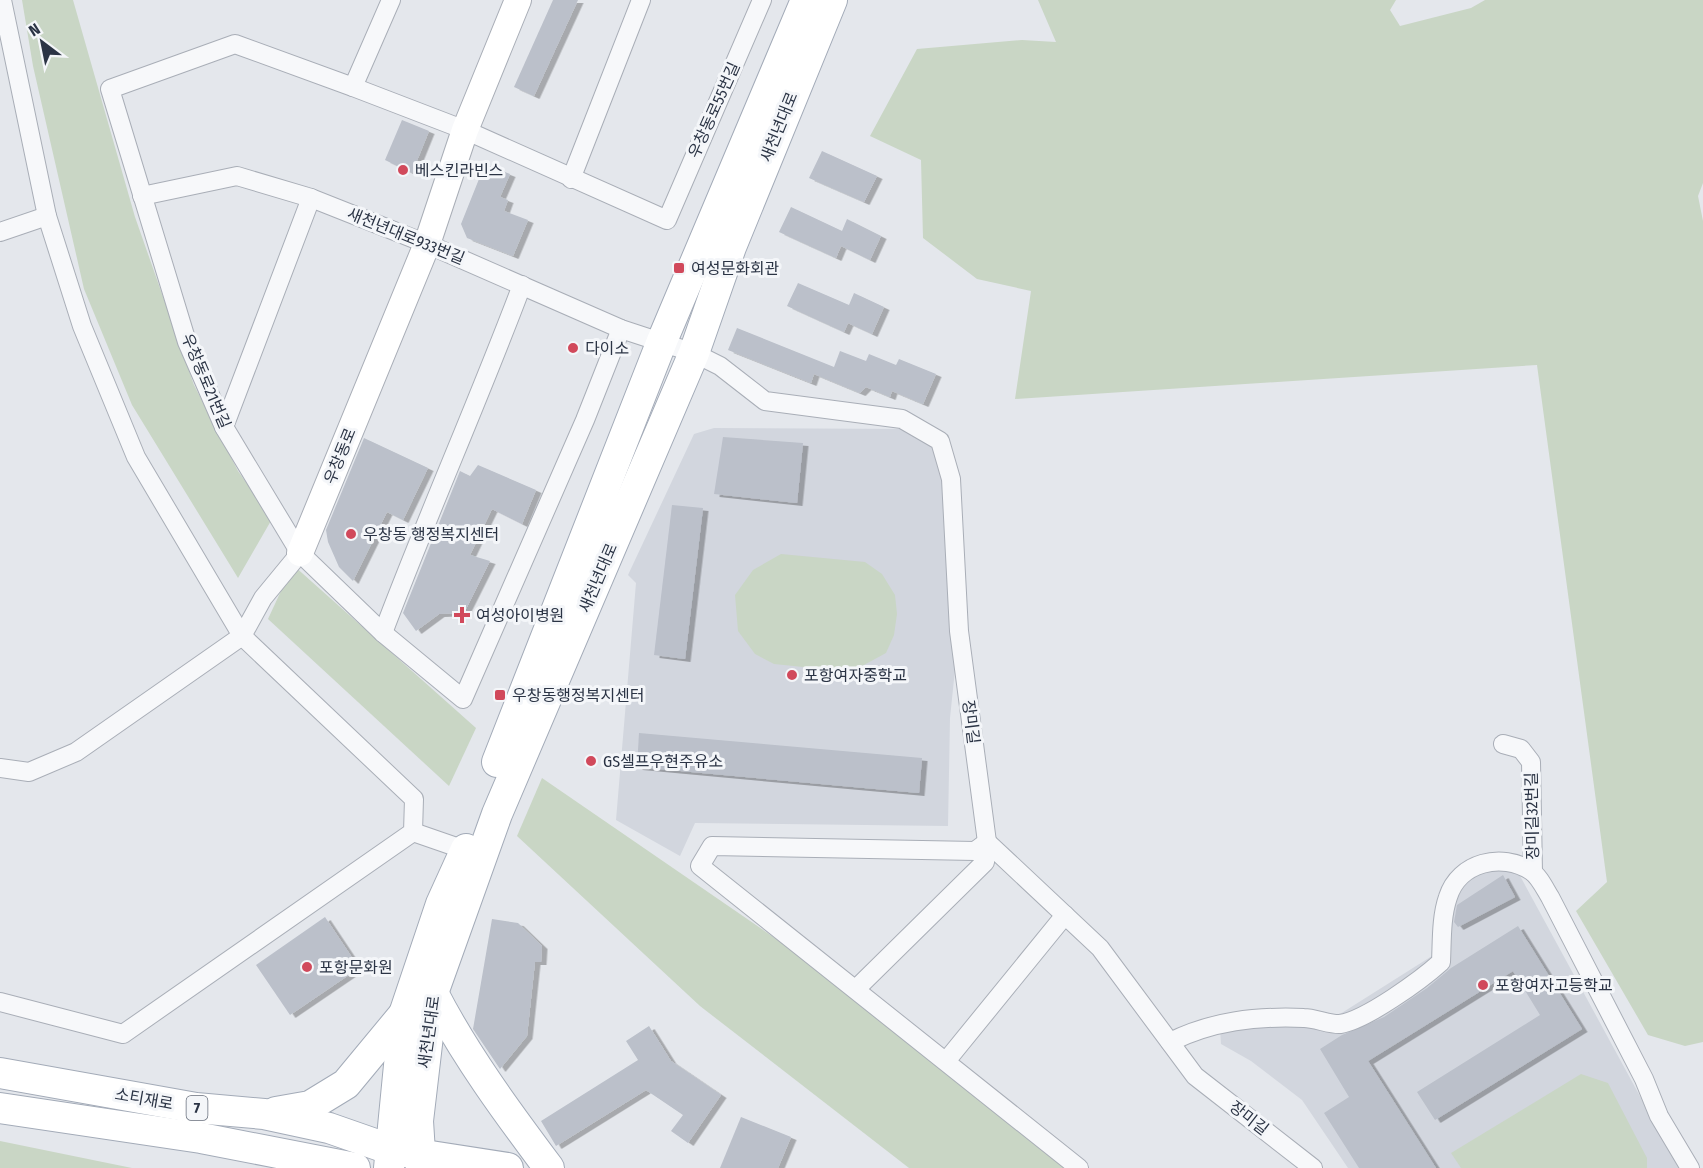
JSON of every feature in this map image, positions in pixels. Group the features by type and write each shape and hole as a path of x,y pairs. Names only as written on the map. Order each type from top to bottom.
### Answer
{"main road":[{"name":"우창동로","path":"300,553 427,244 465,130 518,0"},
{"name":"새천년대로","path":"405,1160 404,1014 441,904 465,850 491,774 662,341 806,0"},
{"name":"새천년대로","path":"405,1160 418,1120 433,993 497,814 694,353 731,247 832,0"},
{"path":"433,993 448,1022 496,1096 549,1168"},
{"path":"264,1114 310,1106 329,1096 346,1083 404,1014"},
{"name":"소티재로","path":"0,1073 196,1108 264,1114 328,1128 405,1160 508,1168"},
{"name":"소티재로","path":"0,1108 356,1168"},
{"path":"217,1143 277,1168"}],"street":[{"path":"2,0 47,216 82,326 136,457 242,636 414,799 413,832"},
{"path":"391,0 353,87 465,130 571,179 641,0"},
{"name":"우창동로55번길","path":"571,179 667,220 762,0"},
{"name":"우창동로21번길","path":"353,87 235,44 110,89 173,288 187,342 224,427 300,553 383,633 463,699 585,420 621,329"},
{"name":"새천년대로933번길","path":"142,196 237,176 311,198 427,244 621,329 662,341"},
{"path":"224,427 311,198"},
{"path":"0,232 47,216"},
{"path":"383,633 425,519 479,398 522,285"},
{"name":"장미길","path":"662,341 720,366 765,401 902,419 940,441 951,478 959,631 987,842 1100,948 1196,1076 1313,1168"},
{"name":"우창동로","path":"0,768 29,771 76,752 242,636 263,598 300,553"},
{"name":"장미길32번길","path":"1170,1042 1214,1024 1287,1017 1319,1018 1338,1024 1358,1016 1410,987 1441,962 1448,896 1459,879 1471,867 1486,862 1514,862 1533,872 1531,762 1521,749 1503,744"},
{"path":"413,832 465,850"},
{"path":"0,1002 123,1034 413,832"},
{"path":"856,988 985,862 987,842"},
{"path":"987,842 975,851 712,846 700,866 947,1060 1079,1168"},
{"path":"1533,872 1550,897 1644,1079 1659,1116 1690,1168"},
{"path":"947,1060 1065,915"}],"shaded area":[{"name":"포항여자중학교","path":"714,428 913,429 940,441 959,631 950,718 948,826 695,823 680,856 616,820 636,583 628,575 694,434"},
{"name":"포항여자고등학교","path":"1496,861 1519,874 1679,1168 1348,1168 1302,1100 1251,1061 1221,1044 1220,1027 1329,1021 1443,949 1454,893"}],"green space":[{"path":"22,0 73,0 135,217 194,385 238,471 272,519 238,578 132,405 84,289 33,66"},
{"path":"1038,0 1396,0 1390,10 1400,26 1471,8 1485,0 1703,0 1703,183 1698,196 1703,221 1703,1042 1685,1046 1648,1035 1576,911 1607,882 1537,365 1015,399 1031,291 977,279 923,238 921,160 870,136 917,49 1022,40 1056,42"},
{"path":"781,554 865,562 882,574 895,595 897,614 894,635 886,653 851,672 774,664 755,654 738,631 735,595 753,570"},
{"path":"293,565 476,728 449,786 268,619"},
{"path":"542,778 913,1033 1079,1168 909,1168 700,1006 517,836"},
{"path":"1581,1074 1608,1083 1647,1158 1647,1168 1461,1168 1451,1153"},
{"path":"0,1141 132,1168 0,1168"}],"building":[{"path":"553,0 578,0 534,96 514,87"},
{"path":"402,120 429,131 412,173 385,160"},
{"path":"822,151 877,176 864,202 809,178"},
{"path":"485,164 510,174 500,197 508,200 504,211 528,220 513,256 467,238 461,224"},
{"path":"791,207 842,231 847,219 881,236 870,260 841,246 836,258 779,232"},
{"path":"798,283 849,305 854,293 884,307 872,334 848,323 844,332 787,306"},
{"path":"737,328 834,367 840,351 866,361 869,354 896,365 899,359 936,374 923,404 892,391 890,397 866,387 860,393 814,374 811,383 728,350"},
{"path":"723,437 803,443 797,503 714,494"},
{"path":"364,438 428,468 403,520 387,512 353,581 339,567 328,542 326,530"},
{"name":"여성아이병원","path":"478,465 536,490 522,524 492,509 470,555 490,561 464,613 439,614 416,631 403,613 460,471 470,476"},
{"path":"672,505 703,508 685,659 654,655"},
{"path":"639,733 922,758 919,793 637,767"},
{"path":"1503,875 1515,897 1458,927 1454,922 1457,905"},
{"name":"포항문화원","path":"325,917 359,968 290,1015 256,965"},
{"path":"492,919 518,923 542,946 541,962 535,962 527,1036 500,1069 473,1029"},
{"path":"1518,926 1582,1029 1435,1120 1417,1092 1540,1015 1513,971 1368,1061 1436,1168 1359,1168 1324,1113 1349,1097 1320,1049 1342,1035 1384,1017 1427,988 1451,968"},
{"path":"649,1026 671,1061 721,1095 688,1143 671,1131 683,1115 646,1090 556,1146 541,1121 638,1060 626,1041"},
{"path":"741,1117 791,1137 778,1168 720,1168"}],"place":[{"name":"베스킨라빈스","path":"403,170"},
{"name":"여성문화회관","path":"679,268"},
{"name":"다이소","path":"573,348"},
{"name":"우창동 행정복지센터","path":"351,534"},
{"name":"여성아이병원","path":"462,615"},
{"name":"포항여자중학교","path":"792,675"},
{"name":"우창동행정복지센터","path":"500,695"},
{"name":"GS셀프우현주유소","path":"591,761"},
{"name":"포항문화원","path":"307,967"},
{"name":"포항여자고등학교","path":"1483,985"}]}
